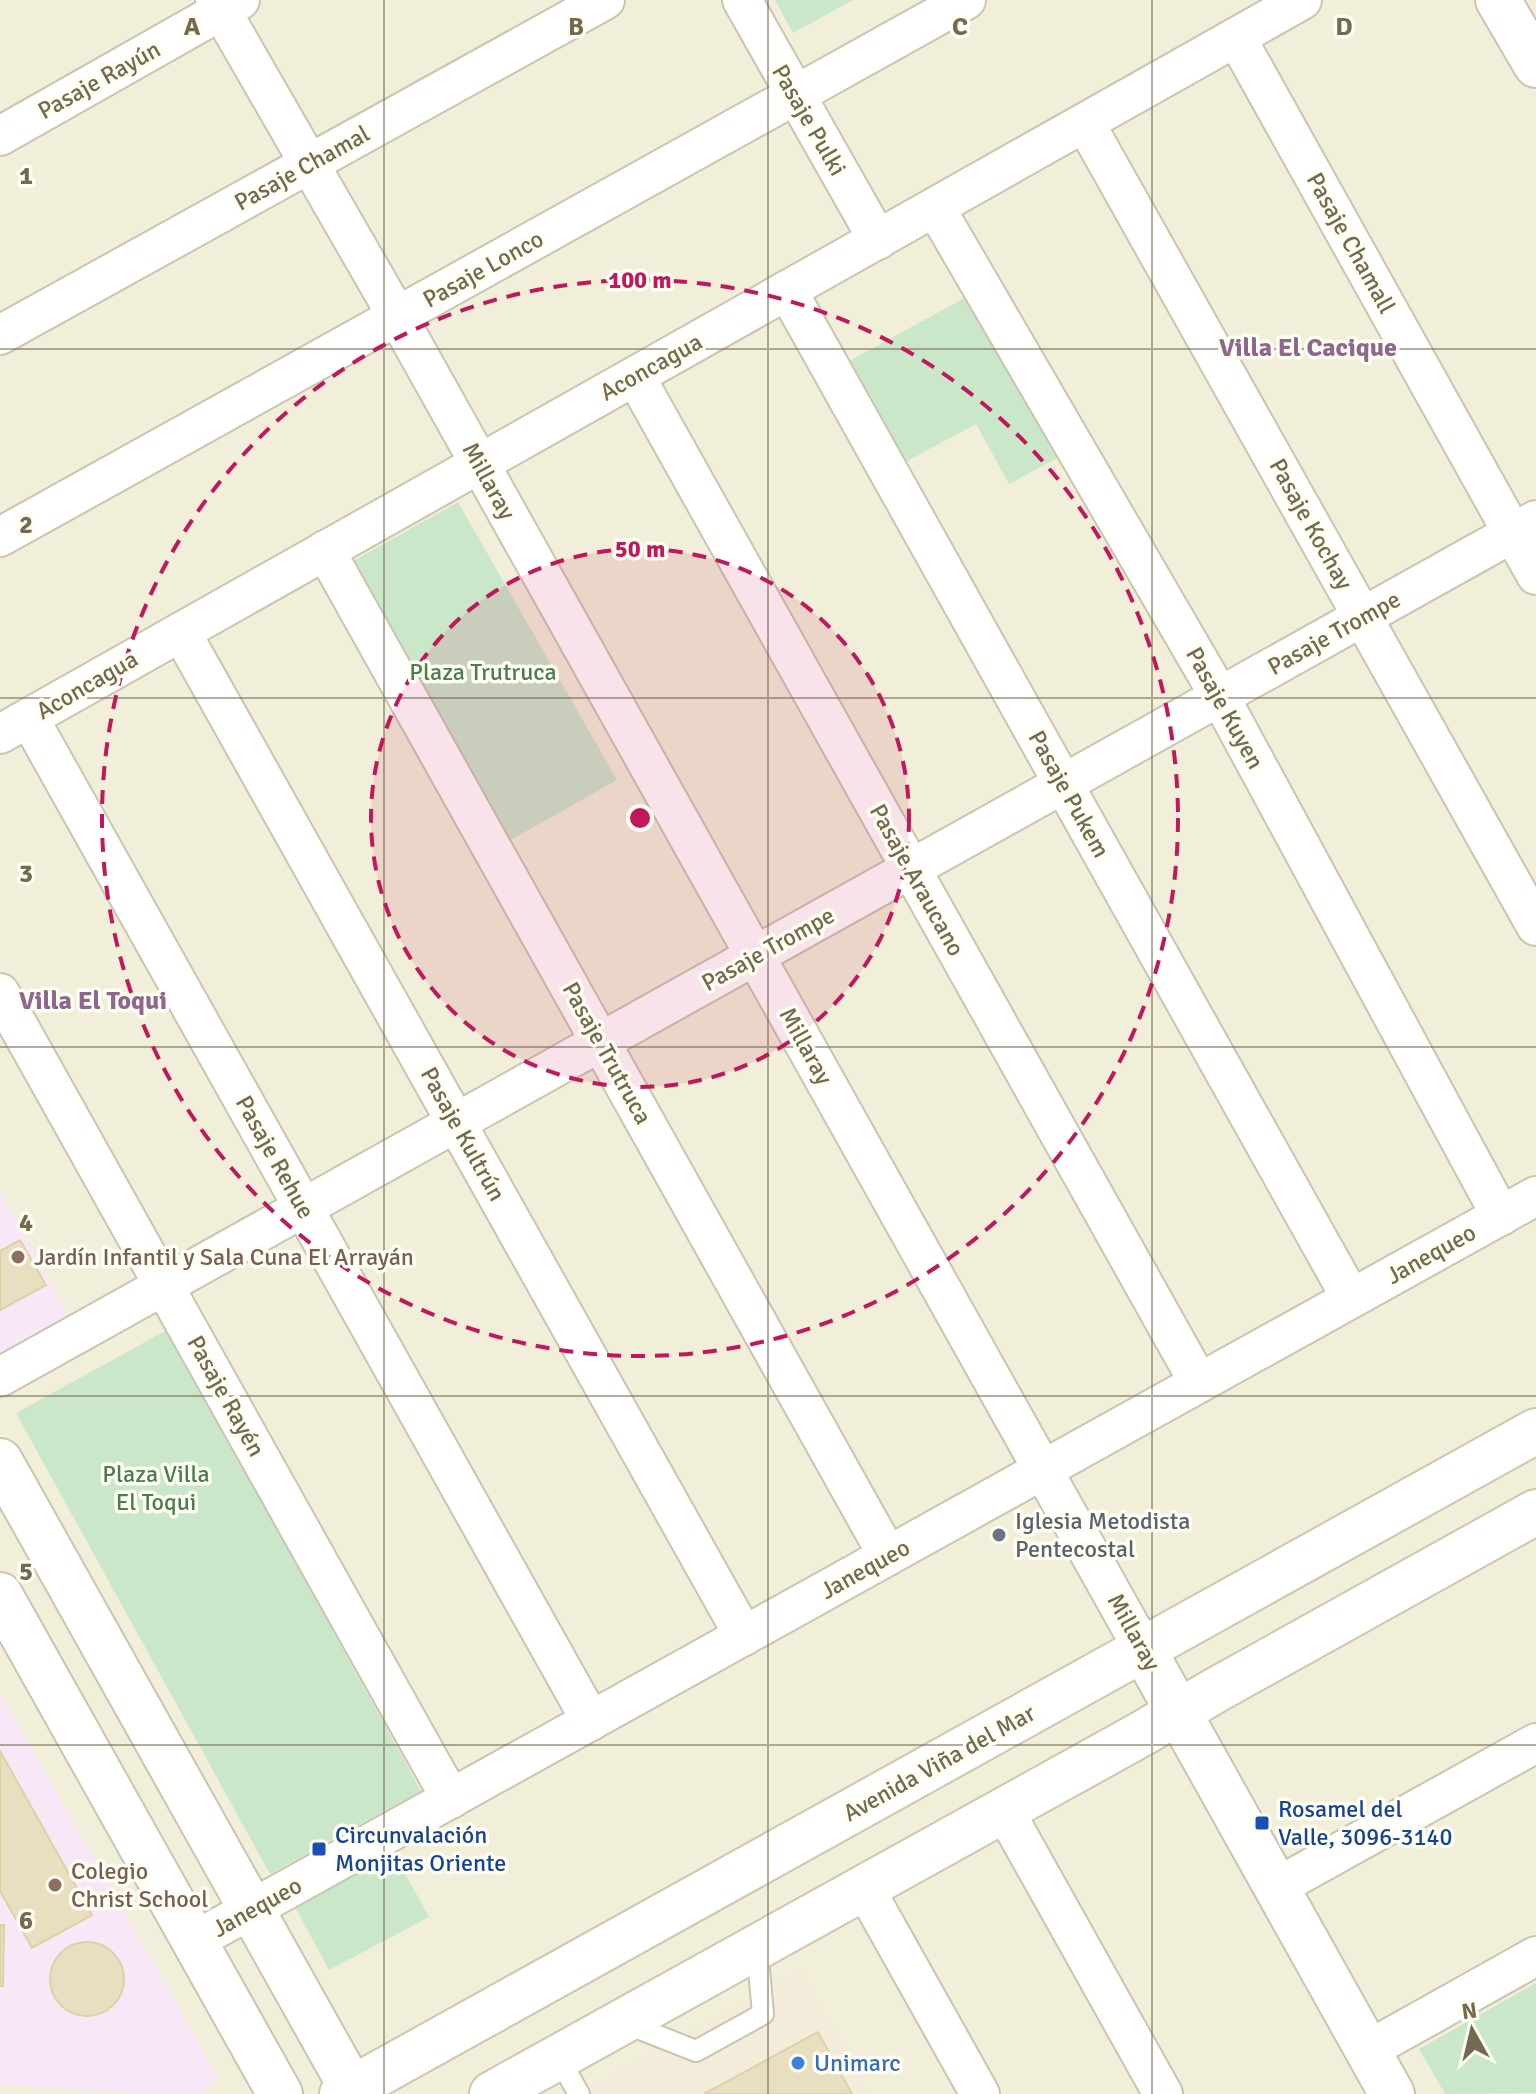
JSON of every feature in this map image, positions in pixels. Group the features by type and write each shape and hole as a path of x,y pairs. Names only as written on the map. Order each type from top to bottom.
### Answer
{"main road":[{"path":"1498,0 1536,65"},
{"name":"Avenida Viña del Mar","path":"350,2092 1536,1431"},
{"path":"0,1461 252,1910 350,2092"},
{"path":"492,2094 568,2076 622,2022 1536,1512"},
{"path":"0,1595 280,2094"},
{"name":"Millaray","path":"1143,1649 1392,2094"}],"street":[{"name":"Pasaje Chamal","path":"0,335 605,0"},
{"name":"Pasaje Pulki","path":"742,0 878,240"},
{"name":"Pasaje Lonco","path":"0,537 966,0"},
{"name":"Aconcagua","path":"14,726 1302,0"},
{"name":"Millaray","path":"225,4 309,164 1143,1649"},
{"name":"Pasaje Rayún","path":"0,136 225,4"},
{"name":"Pasaje Chamall","path":"1236,37 1524,527 1536,575"},
{"name":"Pasaje Kochay","path":"1085,123 1536,926"},
{"name":"Pasaje Kuyen","path":"935,207 1220,697 1501,1216"},
{"name":"Pasaje Pukem","path":"787,290 1351,1298"},
{"name":"Pasaje Araucano","path":"635,376 1199,1383"},
{"name":"Pasaje Trompe","path":"0,1377 42,1345 164,1286 1524,527"},
{"name":"Pasaje Trutruca","path":"325,550 888,1556"},
{"name":"Pasaje Kultrún","path":"181,632 744,1636"},
{"name":"Pasaje Rehue","path":"14,726 303,1208 591,1721"},
{"name":"Pasaje Rayén","path":"0,993 451,1799"},
{"name":"Janequeo","path":"194,1941 1536,1196"},
{"path":"1277,1887 1536,1743"},
{"path":"1004,1810 1163,2094"},
{"path":"864,1887 980,2094"},
{"path":"1368,2050 1536,1956"}],"lane":[{"path":"622,2022 696,2051 763,2014 757,1947"}],"shaded area":[{"path":"0,0 1536,0 1536,2094 0,2094"},
{"name":"Jardín Infantil y Sala Cuna El Arrayán","path":"0,1192 72,1321 3,1359 0,1353"},
{"name":"Colegio Christ School","path":"0,1693 218,2077 202,2094 147,2094 0,2084"},
{"path":"801,1969 870,2094 577,2094"}],"green space":[{"path":"775,0 853,0 793,33"},
{"path":"968,296 1057,458 1009,484 976,424 900,465 844,364"},
{"name":"Plaza Trutruca","path":"458,502 617,780 509,841 350,563"},
{"name":"Plaza Villa El Toqui","path":"167,1330 421,1791 270,1874 16,1413"},
{"path":"392,1850 429,1917 329,1970 293,1903"},
{"path":"1536,1983 1536,2093 1445,2094 1419,2049"}],"building":[{"path":"20,1240 46,1285 0,1310 0,1251"},
{"path":"0,1751 92,1915 32,1948 0,1891"},
{"path":"0,1925 4,1925 3,1986 0,1986"},
{"path":"87,1942 101,1945 113,1953 121,1965 124,1979 121,1993 113,2005 101,2013 87,2016 73,2013 61,2005 53,1993 50,1979 53,1965 61,1953 73,1945"},
{"name":"Unimarc","path":"818,2032 852,2094 704,2094"}],"place":[{"name":"Jardín Infantil y Sala Cuna El Arrayán","path":"18,1257"},
{"name":"Iglesia Metodista Pentecostal","path":"999,1535"},
{"name":"Rosamel del Valle, 3096-3140","path":"1262,1823"},
{"name":"Circunvalación Monjitas Oriente","path":"319,1849"},
{"name":"Colegio Christ School","path":"55,1885"},
{"name":"Unimarc","path":"798,2063"}],"district":[{"name":"Villa El Cacique","path":"1308,347"},
{"name":"Villa El Toqui","path":"93,1000"}]}
